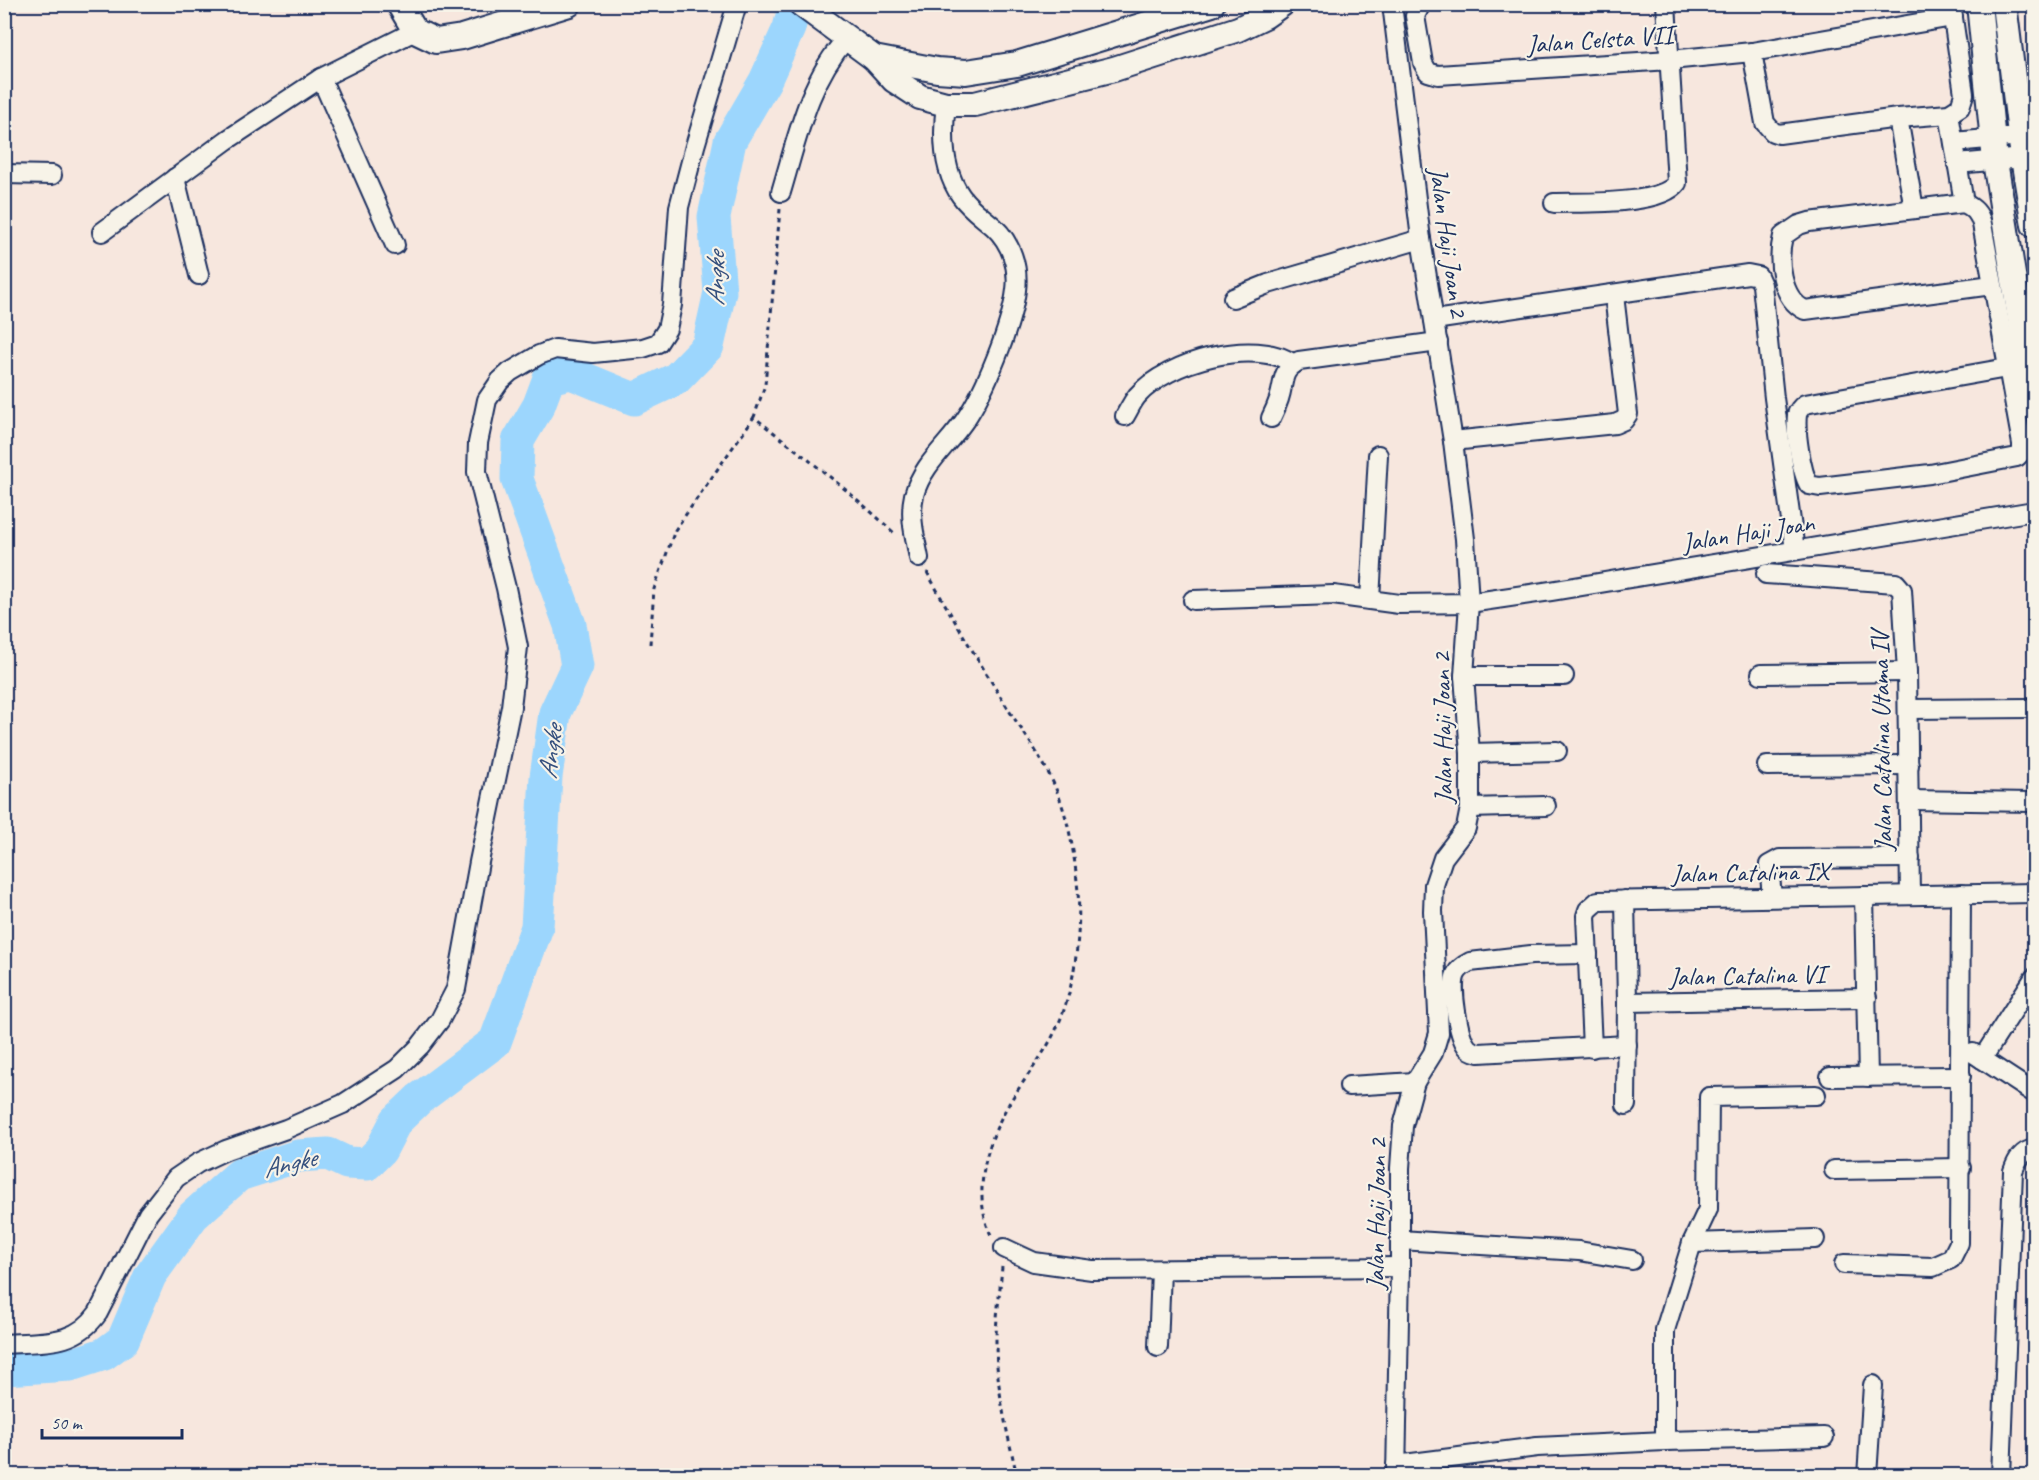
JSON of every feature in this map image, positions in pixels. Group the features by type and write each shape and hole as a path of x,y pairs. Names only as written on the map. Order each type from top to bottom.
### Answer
{"main road":[{"path":"399,4 415,31 436,41 462,37 569,4"},
{"path":"801,4 874,58 894,80 920,97 946,104 975,104 1114,69 1238,28 1265,16 1282,4"},
{"path":"874,58 937,70 966,72 1007,65 1212,4"},
{"path":"1979,4 1994,150 2034,407"},
{"path":"2004,4 2034,225"}],"street":[{"path":"4,1344 62,1340 89,1326 98,1313 148,1214 176,1178 198,1163 226,1150 286,1130 343,1104 397,1069 420,1046 440,1020 456,989 479,861 511,707 518,647 477,472 478,443 484,410 500,381 510,372 539,355 555,349 593,353 643,348 658,343 667,329 672,304 679,207 737,4"},
{"name":"Jalan Haji Joan 2","path":"1392,4 1421,239 1454,441 1465,538 1469,603 1464,676 1470,753 1470,808 1466,828 1443,858 1434,885 1433,911 1439,1033 1433,1053 1416,1082 1403,1126 1400,1168 1396,1471"},
{"name":"Jalan Celsta VII","path":"1421,4 1415,16 1423,63 1428,72 1438,75 1670,60 1752,52 1952,11"},
{"path":"1554,203 1631,200 1672,190 1677,183 1666,4"},
{"path":"1752,52 1765,123 1773,132 1785,135 1899,118 1949,114 1960,107 1964,94 1952,11"},
{"path":"102,232 226,140 321,78 415,31"},
{"path":"782,192 811,93 831,56 838,33"},
{"path":"321,78 395,245"},
{"path":"919,558 911,516 914,495 921,476 966,418 993,365 1010,316 1016,289 1015,263 1009,245 996,229 962,198 954,186 944,150 943,131 946,104"},
{"path":"1949,114 1964,204"},
{"path":"1899,118 1914,209"},
{"path":"1954,142 1994,150"},
{"path":"1957,164 1994,150 2022,147"},
{"path":"4,174 52,175"},
{"path":"175,178 199,275"},
{"path":"1992,285 1815,311 1805,310 1795,306 1784,283 1781,258 1783,236 1809,222 1964,204 1975,210 1980,216 2022,444 2022,452 2017,457 1930,474 1820,488 1809,485 1804,477 1797,416 1800,408 1805,404 2007,368"},
{"path":"1233,298 1268,284 1421,239"},
{"path":"1434,320 1748,274 1758,276 1761,280 1774,398 1796,550"},
{"path":"1454,441 1615,424 1624,420 1628,414 1614,295"},
{"path":"1271,418 1279,399 1285,373 1299,361 1438,342"},
{"path":"1125,416 1137,396 1162,376 1212,356 1255,351 1284,357 1294,364"},
{"path":"1370,600 1378,455"},
{"name":"Jalan Haji Joan","path":"1193,600 1333,595 1399,604 1469,603 2034,511"},
{"name":"Jalan Catalina Utama IV","path":"1766,574 1896,583 1902,590 1908,709 1910,895"},
{"path":"1761,674 1907,672"},
{"path":"1464,676 1564,676"},
{"path":"1908,709 2031,708"},
{"path":"1470,753 1557,751"},
{"path":"1767,766 1908,765"},
{"path":"1909,800 2032,802"},
{"path":"1470,808 1546,806"},
{"path":"1772,897 1769,865 1780,860 1910,858"},
{"name":"Jalan Catalina IX","path":"1588,954 1586,916 1592,905 1604,899 2034,893"},
{"path":"1844,1264 1933,1267 1951,1259 1959,1243 1961,894"},
{"path":"1864,896 1868,1077"},
{"path":"1625,900 1628,1002 1626,1105"},
{"path":"1592,1048 1588,954 1532,955 1470,962 1459,969 1456,974 1454,981 1456,1003 1462,1035 1468,1048 1473,1051 1479,1053 1592,1048 1627,1045"},
{"path":"1982,1059 2034,978"},
{"name":"Jalan Catalina VI","path":"1628,1002 1867,998"},
{"path":"1961,1045 2034,1093"},
{"path":"1830,1077 1961,1076"},
{"path":"1349,1086 1416,1082"},
{"path":"1665,1441 1665,1330 1692,1243 1708,1209 1709,1097 1816,1095"},
{"path":"2001,1476 2013,1171 2021,1155 2027,1150 2034,1149"},
{"path":"1834,1170 1961,1168"},
{"path":"1692,1243 1815,1239"},
{"path":"1400,1240 1579,1251 1632,1260"},
{"path":"1004,1248 1034,1262 1092,1270 1400,1267"},
{"path":"1158,1347 1161,1270"},
{"path":"1867,1476 1873,1385"},
{"path":"1396,1471 1537,1447 1824,1437"}],"path":[{"path":"650,644 654,589 675,530 754,417 765,385 782,192"},
{"path":"754,417 880,520 919,558 952,618 1034,749 1058,793 1072,844 1078,894 1078,934 1070,989 1059,1024 1043,1054 1010,1102 992,1136 984,1167 982,1192 985,1215 990,1234 1004,1248 996,1352 1004,1415 1017,1476"}],"waterway":[{"name":"Angke","path":"4,1369 70,1365 104,1354 123,1340 150,1276 193,1216 239,1175 298,1156 328,1154 347,1163 367,1164 381,1150 396,1121 419,1099 495,1042 537,927 546,777 555,713 577,666 570,625 517,479 518,441 539,405 549,378 571,373 634,399 676,379 708,346 720,292 714,217 730,141 765,81 789,28 795,4"}]}
